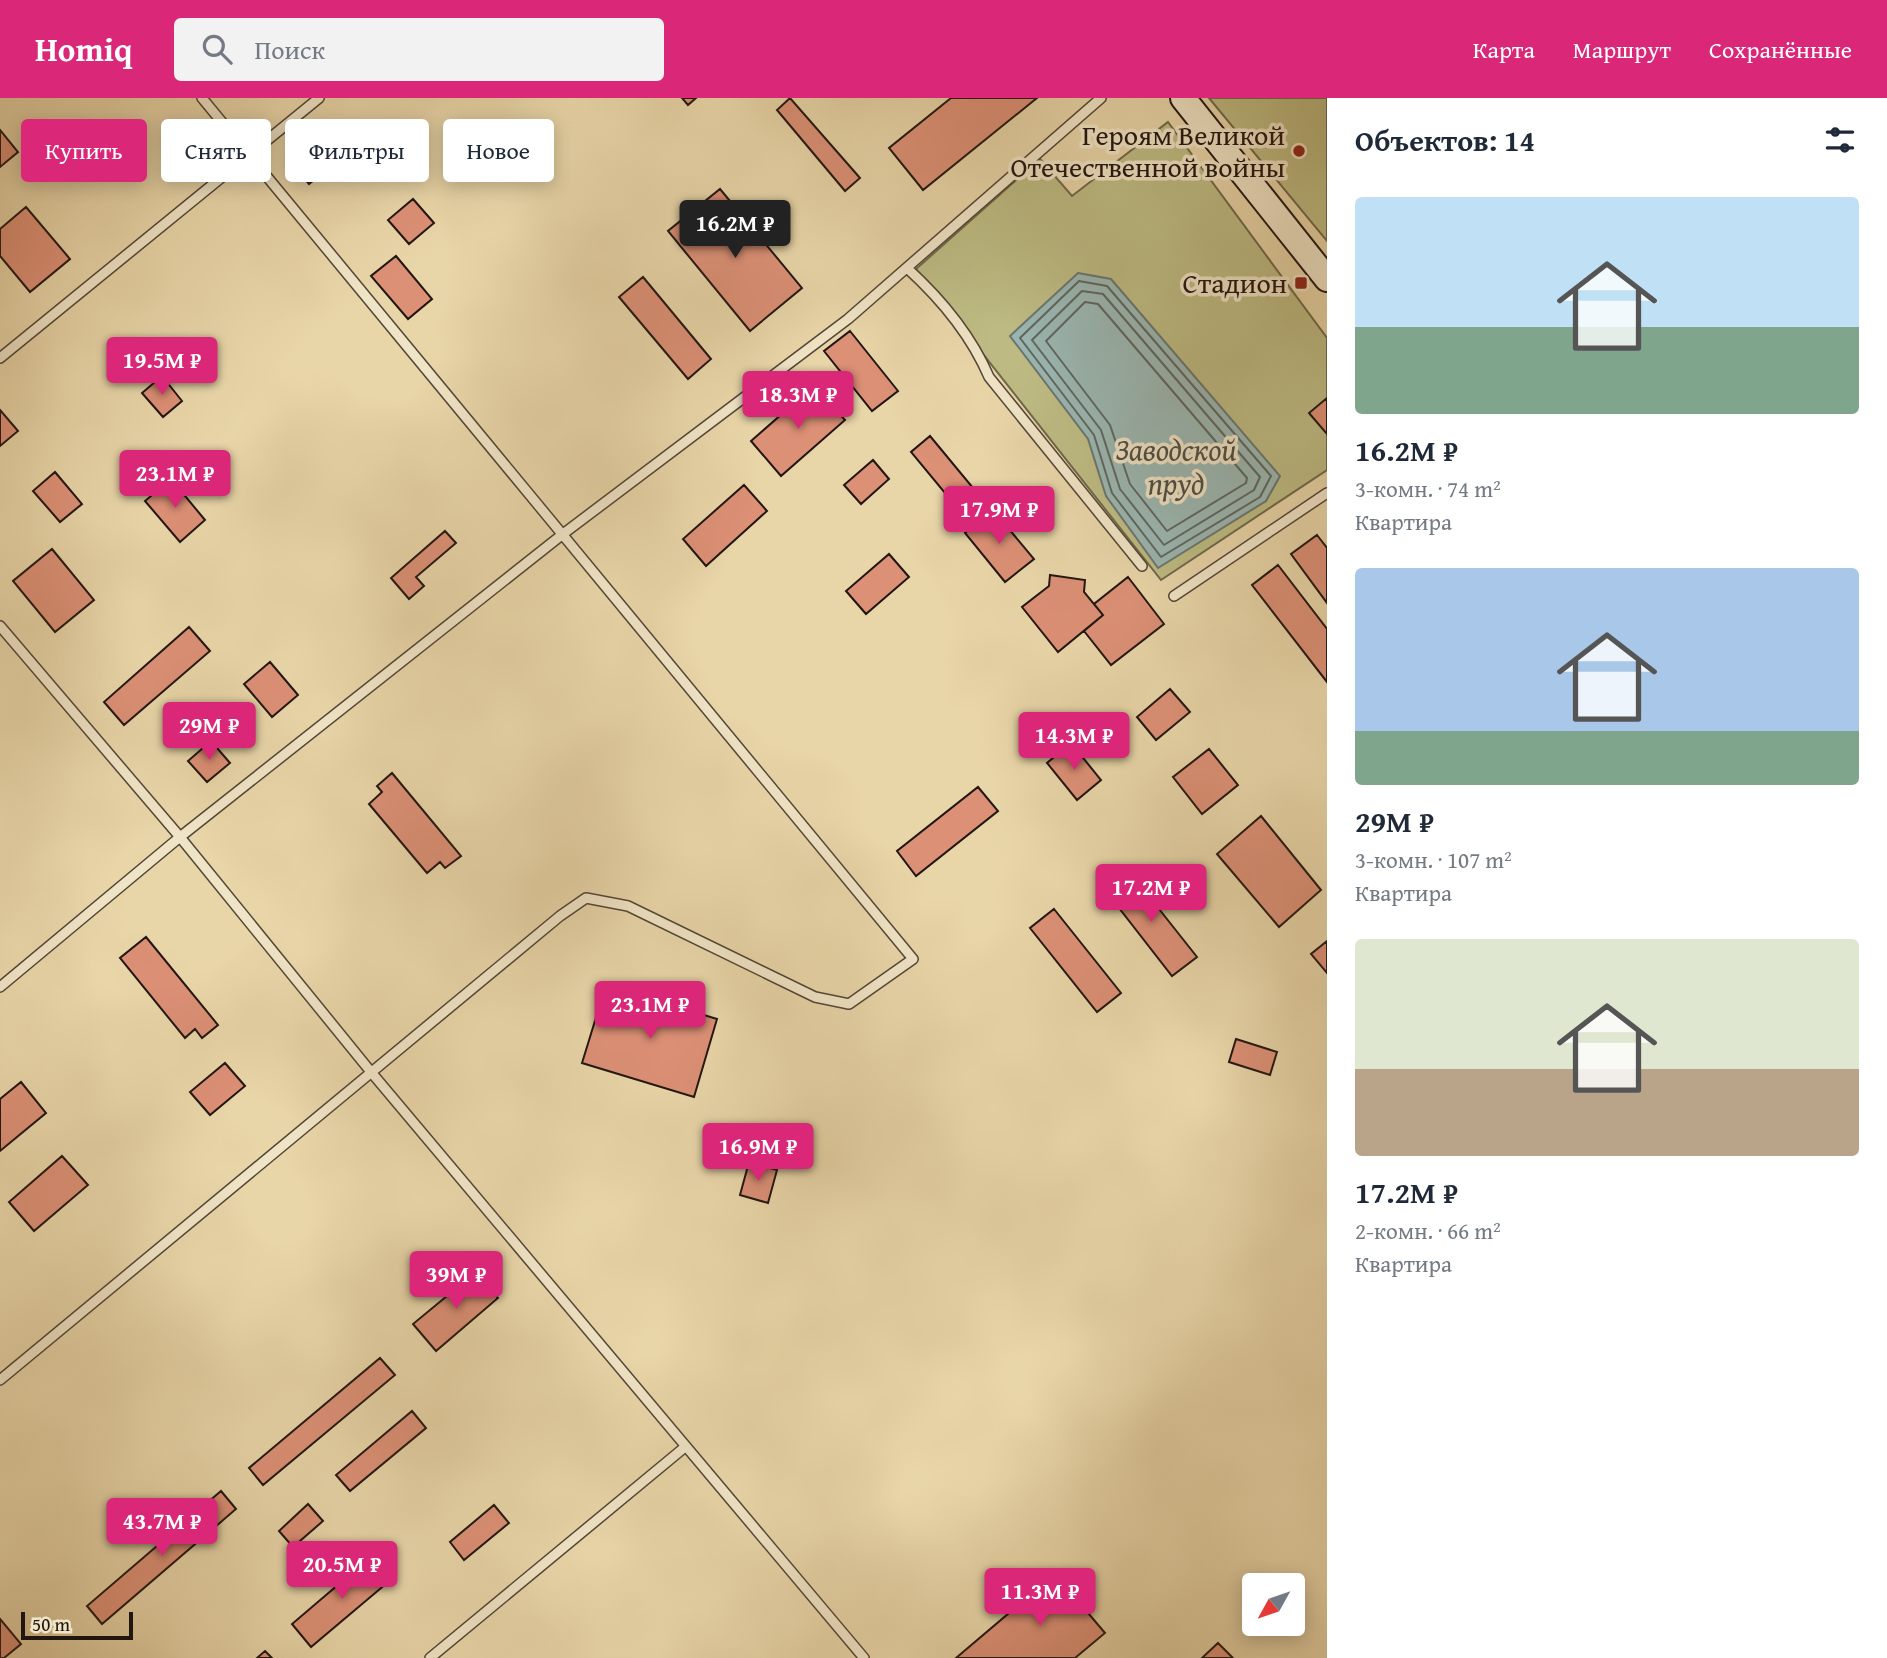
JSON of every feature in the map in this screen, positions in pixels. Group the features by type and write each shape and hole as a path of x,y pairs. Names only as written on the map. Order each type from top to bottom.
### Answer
{"main road":[{"path":"1183,98 1327,279"}],"lane":[{"path":"202,98 219,119"},
{"path":"271,137 319,98"},
{"path":"0,987 180,837 564,534 848,319 1101,98"},
{"path":"0,1380 560,916 586,898 628,906 815,997 849,1003 913,959 271,181"},
{"path":"0,358 216,182"},
{"path":"907,268 937,297 978,351 989,377 1142,566"},
{"path":"1174,596 1327,493"},
{"path":"0,626 180,837 371,1072 864,1658"},
{"path":"430,1658 685,1447"}],"shaded area":[{"path":"1209,98 1327,98 1327,241"},
{"path":"1168,122 1327,338 1327,470 1161,580 916,269 1040,159 1072,196"}],"water":[{"name":"Заводской пруд","path":"1078,273 1111,279 1280,476 1266,501 1158,568 1106,496 1088,439 1010,336"}],"building":[{"path":"682,98 696,98 688,105"},
{"path":"790,98 860,178 845,191 777,110"},
{"path":"951,98 1037,98 923,190 889,148"},
{"path":"0,130 18,152 0,167"},
{"path":"720,189 802,288 750,331 668,231"},
{"path":"413,199 434,223 409,244 388,220"},
{"path":"26,207 70,259 30,292 0,256 0,229"},
{"path":"396,256 432,299 408,319 371,276"},
{"path":"643,277 711,359 688,379 619,297"},
{"path":"850,331 898,391 872,411 824,351"},
{"path":"162,376 182,401 163,417 142,393"},
{"path":"814,386 845,420 781,476 751,441"},
{"path":"1327,398 1327,434 1309,413"},
{"path":"0,410 18,431 0,446"},
{"path":"930,436 988,506 969,522 911,452"},
{"path":"873,460 889,479 861,504 844,485"},
{"path":"55,472 82,504 60,522 33,491"},
{"path":"171,479 205,520 180,542 145,501"},
{"path":"744,485 767,511 706,566 683,539"},
{"path":"993,510 1034,559 1005,582 965,533"},
{"path":"445,531 456,543 416,577 424,586 409,599 391,578"},
{"path":"1317,535 1327,548 1327,603 1291,554"},
{"path":"52,549 94,600 55,632 13,581"},
{"path":"889,554 909,577 866,614 846,591"},
{"path":"1278,565 1327,629 1327,682 1252,585"},
{"path":"1050,575 1085,580 1084,592 1103,615 1058,652 1022,607 1049,586"},
{"path":"1128,577 1164,624 1111,665 1084,631 1103,615 1094,604"},
{"path":"189,627 210,651 124,725 104,702"},
{"path":"270,662 298,695 272,717 244,684"},
{"path":"1170,689 1190,712 1156,740 1137,717"},
{"path":"211,741 230,763 207,782 188,761"},
{"path":"1071,743 1101,780 1077,800 1047,763"},
{"path":"1209,749 1238,785 1202,814 1173,777"},
{"path":"392,773 461,856 445,868 440,862 427,873 369,804 382,792 377,786"},
{"path":"978,787 998,811 916,876 897,851"},
{"path":"1261,816 1321,890 1279,927 1217,854"},
{"path":"1129,871 1197,957 1172,976 1105,890"},
{"path":"1054,909 1121,993 1097,1012 1030,928"},
{"path":"146,937 218,1025 202,1038 195,1029 185,1038 120,958"},
{"path":"1327,941 1327,973 1311,954"},
{"path":"606,985 717,1019 694,1097 582,1063"},
{"path":"1236,1039 1277,1052 1270,1075 1229,1062"},
{"path":"225,1063 245,1086 210,1115 190,1092"},
{"path":"21,1082 46,1113 0,1151 0,1099"},
{"path":"62,1156 88,1185 34,1231 9,1202"},
{"path":"749,1162 777,1170 768,1203 740,1195"},
{"path":"476,1272 498,1298 436,1351 413,1324"},
{"path":"380,1358 395,1375 263,1485 249,1468"},
{"path":"412,1411 426,1428 350,1491 336,1475"},
{"path":"221,1491 236,1509 102,1624 87,1606"},
{"path":"308,1504 323,1521 293,1547 279,1531"},
{"path":"494,1505 509,1523 464,1560 450,1542"},
{"path":"373,1555 393,1578 311,1647 292,1624"},
{"path":"1055,1574 1105,1633 1075,1658 956,1658"},
{"path":"0,1619 21,1644 4,1658 0,1658"},
{"path":"1218,1643 1233,1658 1202,1658"},
{"path":"265,1651 272,1658 257,1658"}],"place":[{"name":"Героям Великой Отечественной войны","path":"1299,151"},
{"name":"Стадион","path":"1301,283"}]}
